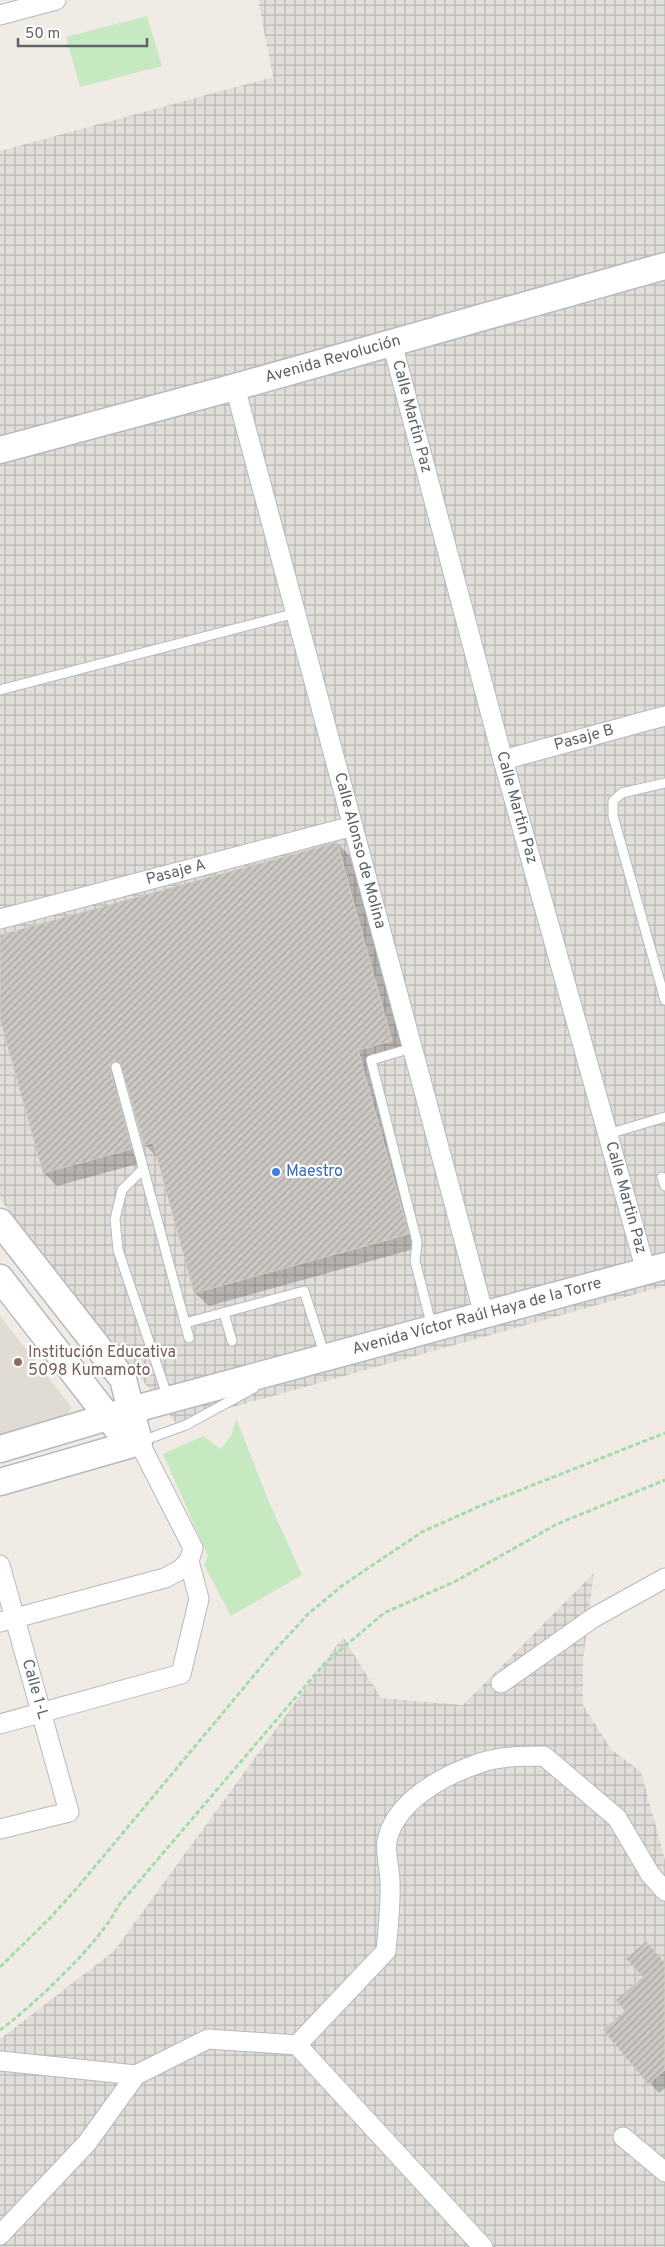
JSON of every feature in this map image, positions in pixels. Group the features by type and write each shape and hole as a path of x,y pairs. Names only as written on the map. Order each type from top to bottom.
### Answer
{"street":[{"path":"0,15 56,0"},
{"name":"Avenida Revolución","path":"0,450 235,387 665,266"},
{"name":"Calle Martin Paz","path":"392,343 503,760 608,1134 655,1269"},
{"name":"Calle Alonso de Molina","path":"235,387 484,1315"},
{"name":"Pasaje B","path":"503,760 665,716"},
{"name":"Pasaje A","path":"0,919 353,826"},
{"path":"0,1222 123,1379 120,1414"},
{"name":"Avenida Víctor Raúl Haya de la Torre","path":"0,1449 168,1400 655,1269"},
{"path":"0,1278 120,1414 134,1444 193,1548 189,1561 180,1570 165,1578 7,1620"},
{"name":"Avenida Víctor Raúl Haya de la Torre","path":"0,1482 134,1444"},
{"path":"0,1724 181,1674 200,1599 189,1561"},
{"name":"Calle 1-L","path":"0,1565 7,1620 40,1712 69,1812 0,1829"},
{"path":"501,1683 593,1618 665,1578"},
{"path":"297,2045 386,1951 390,1884 387,1842 392,1823 405,1806 428,1788 480,1763 515,1756 544,1756 617,1818 650,1874 665,1891"},
{"path":"0,2235 87,2143 136,2075 208,2038 297,2045 483,2247"},
{"path":"1,2061 136,2075"},
{"path":"623,2137 665,2172"}],"lane":[{"path":"0,690 296,614"},
{"path":"665,783 622,793 613,801 613,816 665,1000"},
{"path":"412,1048 371,1060 417,1242 415,1260 432,1329"},
{"path":"116,1067 189,1338"},
{"path":"608,1134 665,1118"},
{"path":"143,1169 122,1190 115,1219 118,1250 168,1400"},
{"path":"185,1323 304,1291 326,1358"},
{"path":"224,1312 232,1341"},
{"name":"Avenida Víctor Raúl Haya de la Torre","path":"134,1444 186,1426 290,1368"}],"path":[{"path":"0,1967 50,1918 77,1888 276,1649 308,1614 343,1585 422,1532 480,1506 665,1433"},
{"path":"0,2030 63,1974 105,1927 118,1906 317,1672 356,1636 384,1613 456,1582 557,1524 665,1480"}],"shaded area":[{"path":"258,0 665,0 665,1286 176,1423 0,1199 0,151 273,77"},
{"name":"Institución Educativa 5098 Kumamoto","path":"0,1316 72,1408 65,1416 0,1434"},
{"path":"594,1573 583,1660 583,1705 611,1749 641,1772 665,1860 665,2247 0,2247 0,2039 114,1951 343,1637 381,1698 463,1705"}],"green space":[{"path":"147,16 162,66 80,87 66,37"},
{"path":"236,1418 269,1502 302,1575 231,1616 204,1565 208,1556 163,1454 203,1436 221,1449 232,1434"}],"building":[{"path":"337,842 392,1041 358,1050 409,1234 194,1293 153,1143 144,1145 120,1062 112,1062 110,1069 132,1149 43,1173 0,1019 0,935"},
{"path":"646,1941 665,1963 665,2070 648,2084 603,2030 625,2011 616,2000 643,1977 626,1959"}],"place":[{"name":"Maestro","path":"276,1172"},
{"name":"Institución Educativa 5098 Kumamoto","path":"18,1362"}]}
